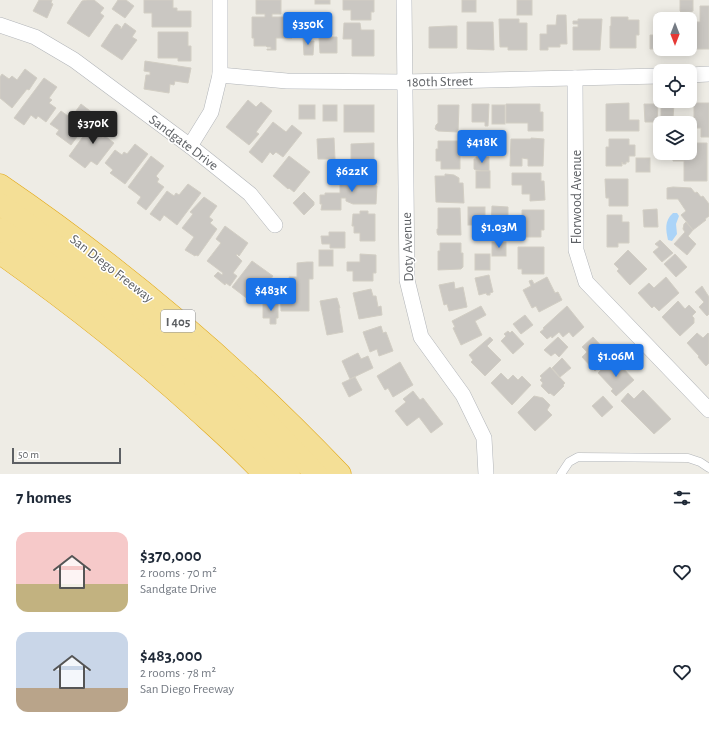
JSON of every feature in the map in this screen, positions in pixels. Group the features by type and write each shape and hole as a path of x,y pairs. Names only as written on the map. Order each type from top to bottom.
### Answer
{"highway":[{"name":"San Diego Freeway","path":"0,185 34,208 137,286 249,384 340,474"},
{"path":"0,204 119,292 247,402 316,474"},
{"path":"0,228 89,294 163,354 223,406 290,474"},
{"path":"0,253 65,301 158,375 245,454 264,474"}],"street":[{"path":"190,146 211,112 220,76 220,0"},
{"name":"Doty Avenue","path":"404,0 407,280 421,337 463,395 484,438 486,474"},
{"name":"Sandgate Drive","path":"0,25 35,36 74,60 190,146 250,194 275,225"},
{"path":"697,75 709,74"},
{"name":"180th Street","path":"220,76 287,81 405,82 653,76"},
{"name":"Florwood Avenue","path":"575,78 576,250 586,282 709,410"}],"lane":[{"path":"561,474 569,462 578,456 688,458 700,462 709,468"}],"water":[{"path":"673,213 677,213 679,216 676,224 677,234 672,241 668,240 666,226 668,219"}],"building":[{"path":"39,0 52,0 51,3 53,4 47,18 33,11"},
{"path":"94,0 104,8 100,13 104,16 89,37 67,23 82,1"},
{"path":"118,0 126,0 134,6 125,18 112,9"},
{"path":"144,0 173,0 173,8 177,8 177,11 191,11 191,27 152,27 152,13 144,13"},
{"path":"256,0 281,0 281,14 272,14 272,17 292,17 292,38 276,38 276,50 267,50 271,49 271,47 266,46 254,46 254,38 252,38 252,17 265,17 265,14 256,14"},
{"path":"315,0 330,0 330,4 315,4"},
{"path":"343,0 374,0 374,12 371,12 371,20 351,20 351,10 343,10"},
{"path":"462,0 476,0 476,12 462,12"},
{"path":"517,0 532,0 532,15 517,15"},
{"path":"680,0 693,0 692,12 680,11"},
{"path":"700,6 709,6 709,49 697,49 697,22 700,22"},
{"path":"557,15 566,15 567,44 560,44 560,47 548,47 548,50 540,50 540,34 547,34 547,25 556,25"},
{"path":"611,17 628,17 628,20 639,20 639,35 636,35 636,48 610,48"},
{"path":"499,19 519,19 519,23 527,23 527,50 508,50 508,47 500,47"},
{"path":"578,19 602,19 600,50 573,50 573,27 578,27 578,24 573,24 573,21 578,21"},
{"path":"467,22 493,22 494,50 467,49"},
{"path":"125,23 136,31 132,37 137,40 122,60 101,46 115,25 117,24 121,27 121,29"},
{"path":"344,23 360,23 361,30 374,30 374,56 352,56 352,39 343,39"},
{"path":"457,26 457,48 429,48 429,27"},
{"path":"158,32 188,32 188,46 191,46 191,61 178,61 178,58 158,58"},
{"path":"650,35 653,35 653,49 650,49"},
{"path":"303,36 310,36 310,41 314,41 313,55 304,55"},
{"path":"319,37 337,37 337,53 320,53"},
{"path":"145,61 191,68 188,83 175,81 174,85 170,84 169,93 144,89 146,75 150,75 150,72 144,71"},
{"path":"25,69 37,78 29,90 27,89 12,108 0,98 0,77 2,74 9,79 12,76 17,80"},
{"path":"44,78 57,87 49,98 52,100 49,103 56,108 46,122 38,116 36,119 31,115 24,125 14,118"},
{"path":"248,100 256,107 261,102 272,111 256,132 259,134 249,145 226,127"},
{"path":"629,103 629,120 639,120 639,131 606,131 606,104"},
{"path":"697,103 709,103 709,137 701,137 701,128 697,128 697,116 694,116 694,108 697,108"},
{"path":"81,104 94,114 71,145 56,134 59,130 50,124 61,111 68,116 70,113 73,115"},
{"path":"472,104 489,104 488,126 485,126 485,122 472,122"},
{"path":"506,104 540,104 540,112 543,112 543,131 528,131 528,123 506,123"},
{"path":"644,104 653,104 653,108 658,108 657,116 653,116 653,122 645,122"},
{"path":"299,105 315,105 315,119 299,119"},
{"path":"323,105 337,105 337,121 323,121"},
{"path":"344,105 374,105 374,132 344,132"},
{"path":"438,105 459,105 458,132 438,131 435,129 438,123"},
{"path":"492,105 505,105 505,124 492,124"},
{"path":"661,108 674,108 673,116 661,116"},
{"path":"98,116 110,127 102,137 103,138 105,136 114,143 97,165 91,161 85,168 69,156"},
{"path":"273,122 286,132 292,125 302,133 283,157 276,152 273,155 270,152 262,163 249,152"},
{"path":"334,138 335,159 318,159 317,139"},
{"path":"511,139 544,139 543,166 528,166 528,159 522,158 522,166 510,166"},
{"path":"609,139 629,139 629,145 635,145 635,156 629,156 629,162 623,164 622,162 622,166 606,166 606,147 609,147"},
{"path":"438,141 464,141 464,149 460,149 460,169 441,169 441,161 436,161"},
{"path":"374,143 374,170 351,170 351,144"},
{"path":"697,143 707,143 707,181 684,181 684,161 673,161 697,160"},
{"path":"135,144 148,154 125,184 110,173 113,170 105,163 115,150 122,155 124,152 127,154"},
{"path":"151,156 164,166 156,176 159,179 157,182 164,187 146,210 137,203 141,197 128,187"},
{"path":"289,156 310,172 294,192 289,188 288,189 273,176"},
{"path":"476,157 489,157 489,171 474,169 474,159 476,159"},
{"path":"636,158 650,158 650,172 636,172"},
{"path":"476,171 490,171 490,188 476,188"},
{"path":"363,173 369,173 370,177 376,178 376,204 353,204 346,201 346,198 341,198 341,210 321,210 322,204 320,204 320,195 325,195 325,193 340,193 340,178 363,177"},
{"path":"512,173 541,173 541,181 544,181 545,200 530,201 530,194 522,194 522,185 512,185"},
{"path":"445,174 454,175 459,178 459,183 463,183 464,203 436,202 435,176 445,176"},
{"path":"605,179 628,179 628,206 609,206 609,198 606,198"},
{"path":"188,184 201,193 177,225 164,215 160,221 150,214 167,191 174,196 176,193 179,195"},
{"path":"667,188 691,188 701,197 703,196 709,204 709,216 693,230 681,215 686,211 678,199 667,199"},
{"path":"304,192 314,202 314,205 304,215 293,203"},
{"path":"204,197 217,206 209,217 213,220 210,223 217,229 198,256 195,256 185,250 194,237 182,228 193,214 190,212"},
{"path":"492,206 508,207 508,227 491,226"},
{"path":"468,207 485,207 485,225 468,225"},
{"path":"438,208 460,208 461,235 438,235"},
{"path":"657,209 658,227 644,227 643,210"},
{"path":"522,210 544,210 544,230 541,230 541,237 518,237 518,233 522,233 522,227 518,227 518,220 522,220"},
{"path":"360,211 368,211 368,214 375,214 375,241 360,241 360,233 354,233 354,226 352,226 353,214 360,214"},
{"path":"607,215 622,215 622,222 629,222 629,243 618,243 618,247 607,247"},
{"path":"686,222 693,230 688,236 696,244 687,255 674,244 685,232 683,229"},
{"path":"225,226 248,243 239,256 237,254 236,255 242,261 233,273 237,276 230,286 226,283 225,285 214,276 218,272 222,275 223,273 207,261 221,243 216,239"},
{"path":"329,232 345,232 345,248 330,248 330,244 322,244 321,236 329,236"},
{"path":"660,240 673,253 662,262 653,252 659,247 655,244"},
{"path":"492,242 506,242 506,256 492,256"},
{"path":"440,243 461,243 463,267 461,269 438,270 438,251 440,251"},
{"path":"518,247 544,247 544,274 522,274 522,269 518,269"},
{"path":"319,250 333,250 333,266 319,266"},
{"path":"628,250 647,269 630,285 617,271 619,269 614,264"},
{"path":"360,254 376,255 376,273 373,273 373,281 353,281 353,271 347,271 347,262 360,262"},
{"path":"475,254 490,254 490,270 475,270"},
{"path":"675,254 687,267 676,277 664,264"},
{"path":"252,261 273,276 253,303 232,287"},
{"path":"313,262 313,279 309,279 309,311 281,311 280,281 290,281 289,277 297,277 297,263"},
{"path":"489,275 493,292 490,293 490,295 487,295 486,293 479,295 475,278"},
{"path":"547,277 555,293 558,292 562,300 539,312 536,306 532,308 523,290 531,286 529,281 532,280 534,284"},
{"path":"666,277 679,293 659,311 654,306 652,308 638,293 649,283 654,288"},
{"path":"454,282 455,289 463,287 467,307 449,311 447,304 444,305 439,285"},
{"path":"702,286 709,297 709,314 707,316 699,307 704,302 695,292"},
{"path":"371,289 373,296 376,296 378,307 381,306 382,315 359,319 353,293"},
{"path":"337,298 340,308 343,332 327,335 320,301"},
{"path":"678,301 685,309 689,305 696,312 692,316 694,318 694,323 680,336 662,317"},
{"path":"263,303 278,303 278,318 276,318 276,324 270,324 270,318 263,318"},
{"path":"481,306 486,315 475,321 482,335 461,345 453,328 455,327 452,321"},
{"path":"567,306 584,327 573,337 569,332 563,337 559,332 552,338 551,336 547,339 540,332"},
{"path":"525,315 533,325 521,334 513,324"},
{"path":"381,326 383,333 386,332 393,351 379,356 377,349 370,352 363,332"},
{"path":"508,331 510,333 512,331 524,344 513,354 501,341 506,336 504,334"},
{"path":"697,333 703,338 708,333 709,334 709,363 706,366 687,343"},
{"path":"490,337 493,340 487,346 501,360 485,376 471,362 473,360 469,355"},
{"path":"558,337 568,347 559,357 555,353 551,356 544,350"},
{"path":"593,337 606,351 604,352 609,358 595,371 582,357 587,352 582,347"},
{"path":"358,353 361,359 368,356 373,368 350,379 342,361"},
{"path":"562,358 571,368 560,377 552,368"},
{"path":"610,361 618,368 620,365 634,380 616,396 611,391 613,389 598,373"},
{"path":"400,362 413,385 393,397 388,388 385,390 377,376"},
{"path":"550,367 565,383 554,396 550,393 549,394 541,386 543,383 540,380 542,378 540,376"},
{"path":"501,373 508,380 513,375 518,380 522,376 531,385 512,405 491,383"},
{"path":"355,377 362,390 349,397 342,383"},
{"path":"643,390 671,419 654,434 621,401 628,393 634,399"},
{"path":"413,391 420,400 423,398 443,424 431,433 419,417 407,426 395,411 406,402 403,399"},
{"path":"534,396 543,398 550,405 547,410 552,415 535,431 518,413"},
{"path":"603,396 613,407 602,417 592,406"}]}
